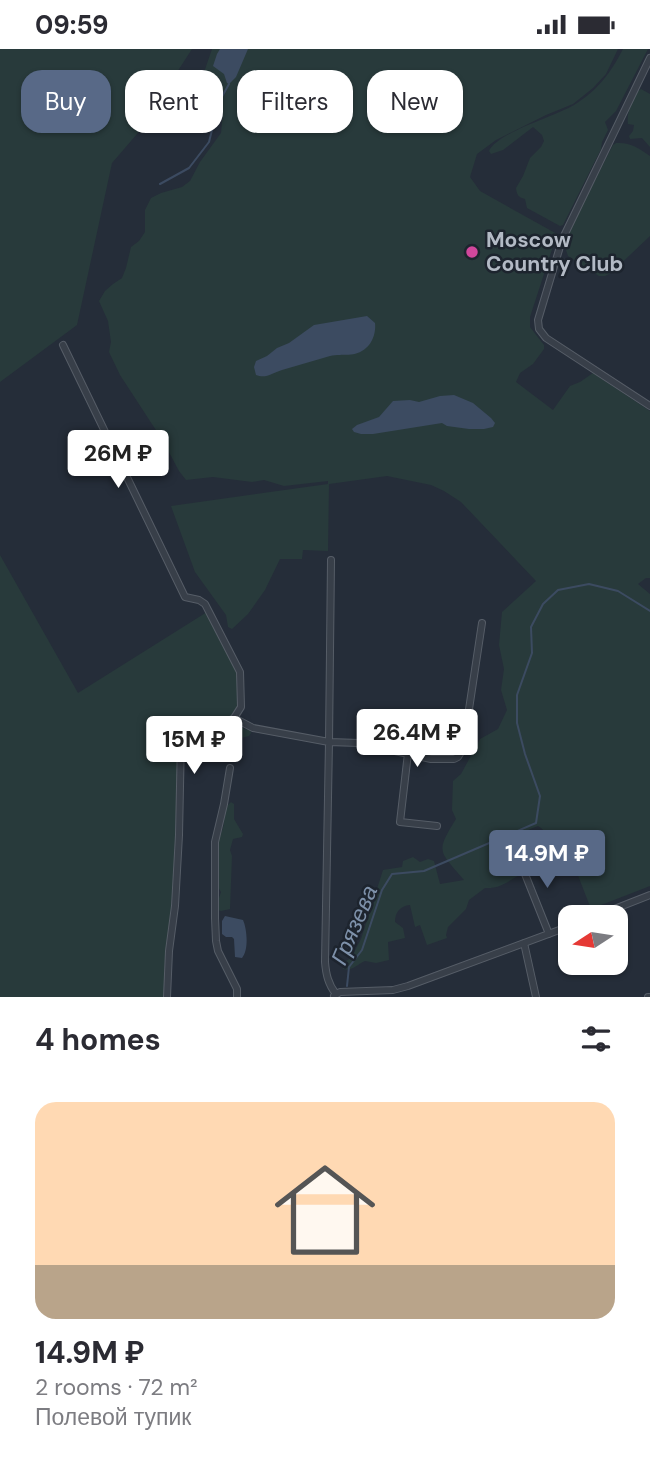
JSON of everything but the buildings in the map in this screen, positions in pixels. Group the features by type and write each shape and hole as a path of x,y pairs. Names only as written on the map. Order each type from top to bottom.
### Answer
{"street":[{"path":"650,58 562,240 538,314 539,328 546,338 650,406"},
{"path":"63,345 185,597 205,604 240,672 241,707 234,718 227,722 188,728 184,730 181,738 179,835 167,997"},
{"path":"331,560 325,962 334,996 340,992 393,990 416,984 558,931"},
{"path":"234,718 253,728 329,742 359,743 431,759 454,759 463,749 482,623"},
{"path":"408,753 400,821 437,826"},
{"path":"230,768 215,842 215,918 218,951 237,989 237,997"},
{"path":"548,847 522,859 521,864 549,934"},
{"path":"625,905 650,895"},
{"path":"524,943 536,997"}],"shaded area":[{"path":"0,49 192,49 178,70 125,70 125,133 138,133 112,163 77,325 0,382"},
{"path":"212,49 618,49 606,74 593,88 573,104 496,140 477,154 470,177 480,191 557,234 530,317 530,327 544,345 544,349 533,364 520,373 516,382 553,410 570,386 593,373 650,411 650,578 638,584 650,594 650,886 601,905 589,905 572,860 524,876 522,874 496,887 485,888 469,900 466,909 448,927 447,938 427,945 420,925 415,927 410,905 403,907 397,912 395,922 403,928 405,938 388,942 389,960 376,963 365,961 352,968 343,969 343,963 351,958 361,939 383,870 402,867 403,861 413,857 420,862 428,859 434,861 440,884 464,880 449,863 443,851 445,839 456,819 452,810 453,781 461,774 480,739 498,729 507,710 501,690 504,669 499,645 502,612 536,581 461,502 444,491 431,485 387,476 329,484 328,551 303,550 302,559 280,559 265,590 248,614 232,629 228,627 226,615 195,572 171,506 328,484 328,481 284,486 264,480 252,482 213,477 186,480 120,375 109,352 111,342 108,321 99,301 105,291 122,278 131,247 145,232 145,210 151,198 182,187 190,181 200,162 223,133 223,70 205,70","holes":["538,826 549,841 548,852 515,864 516,844 521,835"]},
{"path":"623,49 648,49 616,111 605,122 608,130 601,149 563,225 560,226 527,208 525,199 517,194 516,190 530,158 544,141 542,135 533,127 503,150 491,154 489,151 503,137 565,110 590,93 603,81"},
{"path":"641,89 650,94 650,147 642,138 630,139 629,136 634,125 628,124 629,111"},
{"path":"616,143 634,146 650,156 650,236 611,273 599,276 568,256 566,250 570,229"},
{"path":"0,555 78,693 207,612 238,672 238,708 233,716 225,720 185,726 179,736 173,891 164,997 0,997"},
{"path":"228,725 236,729 242,727 251,733 249,736 221,743 193,743 193,732 205,730 220,734"},
{"path":"231,802 234,804 234,819 243,834 242,837 233,839 230,850 230,909 221,911 218,910 217,904 221,892 218,887 216,850 226,809"}],"water":[{"path":"220,49 248,49 236,77 229,84 223,70 213,66"},
{"path":"367,316 375,323 374,337 362,351 330,356 266,376 256,375 256,361 289,343 314,325"},
{"path":"454,395 473,403 491,418 495,423 493,427 469,429 442,423 373,434 361,434 352,429 379,417 393,401 419,402"},
{"path":"225,916 243,920 247,939 242,958 235,957 234,939 222,934 222,921"}],"waterway":[{"path":"160,184 189,168 209,142 219,102 229,84"},
{"name":"Грязева","path":"347,986 349,967 362,950 382,890 392,874 424,871 536,823 540,796 517,723 517,695 532,653 531,627 543,604 558,590 589,584 618,591 650,611"}],"place":[{"name":"Moscow Country Club","path":"472,252"}]}
